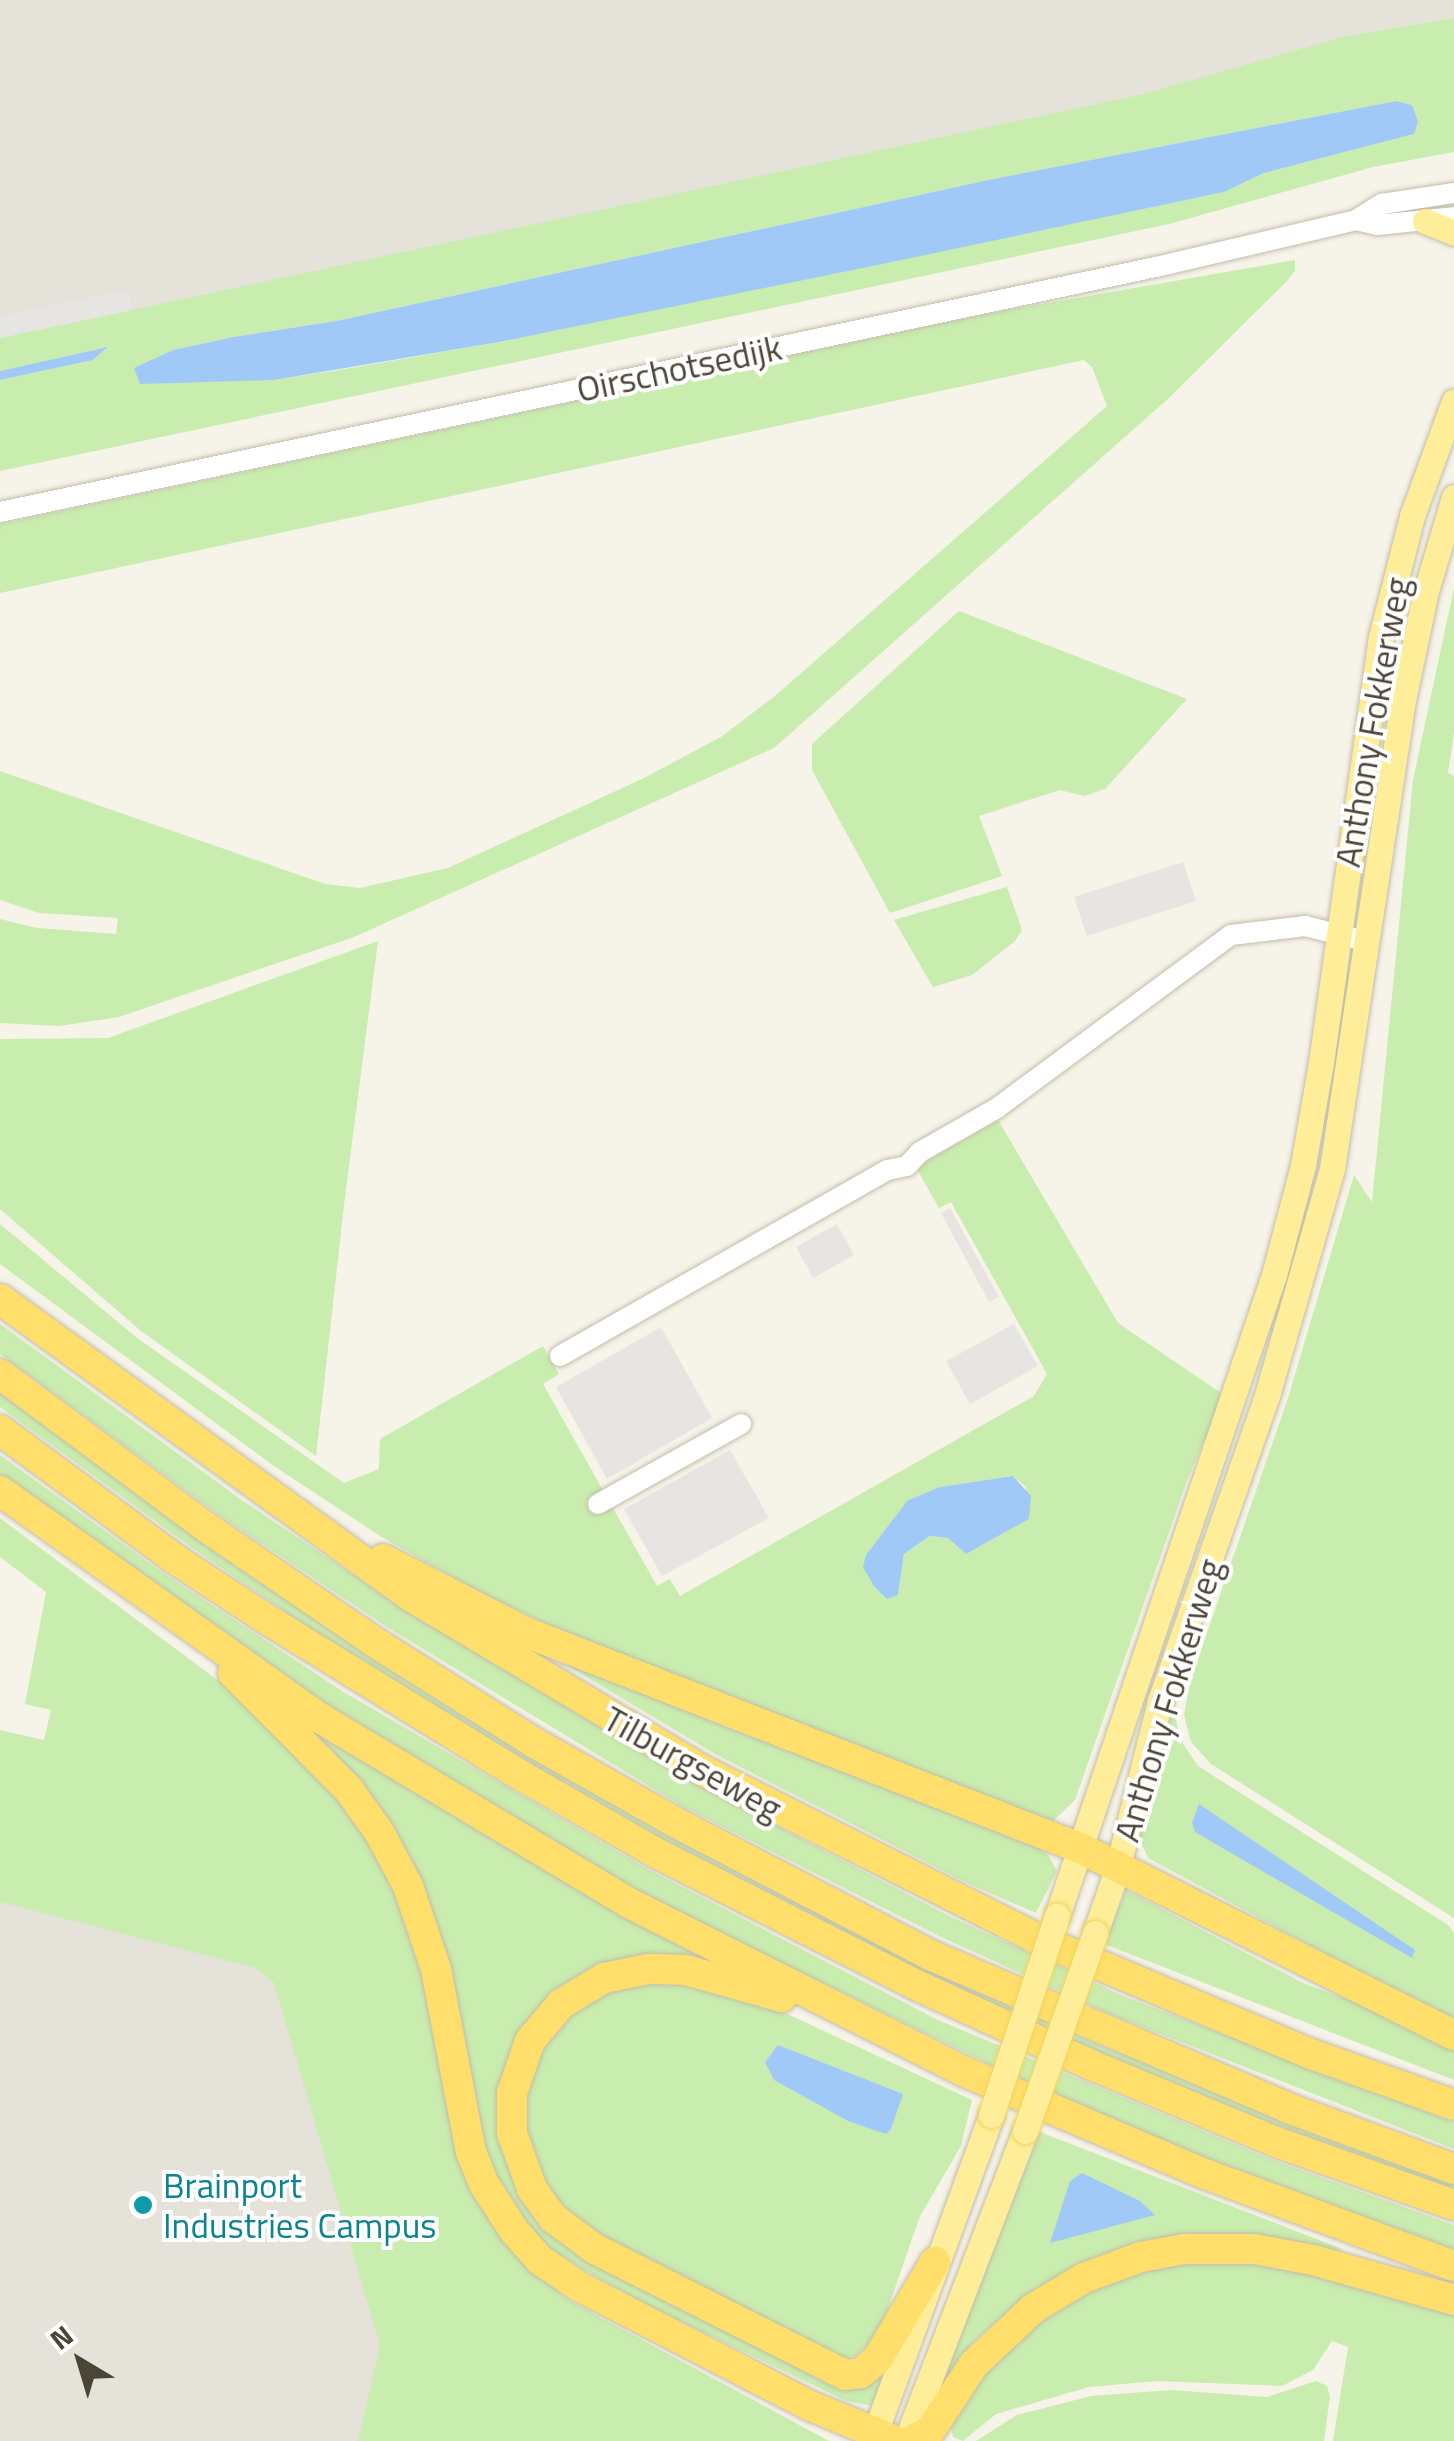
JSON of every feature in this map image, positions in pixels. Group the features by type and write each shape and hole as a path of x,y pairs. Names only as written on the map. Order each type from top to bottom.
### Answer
{"highway":[{"name":"Tilburgseweg","path":"0,1299 295,1516 412,1597 562,1690 830,1837 1112,1972 1312,2054 1454,2106"},
{"name":"Tilburgseweg","path":"0,1374 209,1529 348,1624 533,1742 674,1822 930,1955 1089,2026 1288,2108 1454,2169"},
{"path":"0,1430 175,1559 264,1617 515,1772 654,1852 914,1984 1091,2066 1276,2142 1454,2205"},
{"path":"0,1491 320,1718 626,1902 838,2012 980,2079 1205,2174 1454,2266"},
{"path":"295,1516 526,1632 1080,1848 1117,1870 1454,2035"},
{"path":"185,1624 326,1764 387,1845 430,1944 472,2152 484,2184 515,2232 540,2260 593,2294 881,2439"},
{"path":"838,2012 686,1970 635,1970 588,1986 547,2018 519,2064 510,2119 520,2166 545,2209 576,2237 846,2375 861,2373 878,2358 935,2262"},
{"path":"908,2441 930,2430 974,2364 1034,2308 1084,2278 1141,2258 1184,2249 1254,2249 1313,2260 1454,2300"}],"main road":[{"path":"1425,221 1454,233"},
{"name":"Anthony Fokkerweg","path":"881,2439 935,2262 991,2115 1274,1276 1302,1165 1382,637 1412,516 1454,401"},
{"name":"Anthony Fokkerweg","path":"908,2441 1025,2131 1117,1870 1160,1701 1268,1392 1318,1222 1338,1135 1403,700 1426,591 1454,497"}],"street":[{"name":"Oirschotsedijk","path":"0,512 1356,220 1382,204 1454,192"},
{"name":"Oirschotsedijk","path":"1356,220 1377,226 1454,216"},
{"path":"560,1356 878,1176 907,1166 920,1152 997,1108 1211,946 1242,931 1286,925 1369,942"},
{"path":"598,1504 741,1424"}],"shaded area":[{"path":"0,0 1454,0 1454,29 0,343"},
{"path":"128,289 132,310 0,338 0,316"},
{"path":"1183,862 1196,901 1087,936 1074,897"},
{"path":"950,1208 999,1297 989,1302 941,1213"},
{"path":"837,1224 854,1255 813,1278 796,1247"},
{"path":"1014,1324 1038,1366 970,1404 946,1361"},
{"path":"661,1327 712,1418 607,1479 556,1387"},
{"path":"730,1450 769,1518 662,1576 624,1509"},
{"name":"Brainport Industries Campus","path":"0,1896 274,1966 386,2355 363,2441 0,2441"}],"green space":[{"path":"1454,18 1454,152 1373,167 1169,224 0,471 0,380 93,360 106,349 0,371 0,338 1144,94 1342,37","holes":["1396,101 1412,105 1414,134 1264,173 1224,192 499,342 274,380 134,369 173,350 336,321 998,178"]},
{"path":"1295,260 1295,271 1287,281 1170,397 774,748 354,937 119,1017 59,1026 0,1023 0,919 37,928 116,934 118,918 39,913 0,900 0,771 325,884 360,888 448,868 644,778 721,737 775,696 1107,406 1092,367 1084,360 0,593 0,524 985,314"},
{"path":"1454,588 1454,733 1448,773 1454,776 1454,1918 1211,1764 1191,1742 1184,1715 1190,1682 1288,1398 1354,1175 1372,1202 1413,780"},
{"path":"959,611 1187,699 1105,789 1084,796 1060,790 979,816 1002,876 890,913 812,770 812,744"},
{"path":"1007,887 1022,930 1015,941 972,975 933,987 894,920"},
{"path":"378,941 316,1456 141,1331 0,1209 0,1039 108,1038"},
{"path":"998,1120 1118,1323 1224,1395 1188,1478 1075,1800 1052,1822 586,1642 481,1593 380,1536 274,1466 0,1264 0,1224 137,1338 344,1483 379,1469 380,1439 543,1346 559,1374 543,1384 657,1586 670,1579 680,1596 1034,1396 1047,1374 951,1202 939,1208 918,1166","holes":["1013,1476 1026,1487 1029,1519 966,1554 948,1538 931,1536 904,1554 898,1595 887,1599 908,1500 940,1487"]},
{"path":"0,1324 243,1501 403,1608 698,1785 951,1917 1123,1996 1454,2122 1454,2149 1115,2016 939,1936 682,1806 387,1627 222,1517 0,1354"},
{"path":"0,1390 200,1537 925,1966 1101,2046 1454,2180 1454,2194 1280,2131 1094,2052 921,1974 662,1843 362,1664 188,1545 0,1407"},
{"path":"0,1455 159,1570 342,1691 646,1868 938,2020 1270,2159 1454,2225 1454,2252 1261,2182 1073,2105 631,1889 327,1707 144,1581 0,1474"},
{"path":"0,1518 267,1717 320,1766 414,1914 456,2106 531,2270 570,2301 829,2441 358,2441 380,2346 274,1983 256,1968 0,1902 0,1730 44,1740 51,1710 25,1704 46,1592 0,1557"},
{"path":"496,1623 578,1665 725,1727 1029,1840 1049,1856 1057,1871 1036,1913 967,1883 717,1755"},
{"path":"258,1691 478,1831 737,1977 608,1972 510,2076 539,2214 869,2383 882,2376 873,2406 846,2401 641,2302 549,2249 490,2180 426,1910"},
{"path":"1172,1695 1177,1697 1174,1711 1181,1741 1198,1766 1448,1925 1454,1933 1454,2023 1148,1858 1140,1840 1141,1822"},
{"path":"1126,1890 1305,1984 1384,2013 1454,2047 1454,2080 1104,1944"},
{"path":"649,1975 781,2011 972,2100 961,2146 920,2216 879,2334 855,2356 844,2358 617,2255 559,2212 521,2147 527,2061 568,2006"},
{"path":"1040,2132 1340,2248 1341,2253 1253,2235 1190,2235 1018,2303 974,2341 935,2396"},
{"path":"1164,2263 1277,2263 1454,2312 1454,2441 1333,2441 1348,2347 1332,2341 1313,2370 1282,2386 1157,2381 1089,2387 996,2414 963,2441 953,2437 949,2421 983,2371 1068,2299"},
{"path":"1316,2381 1327,2386 1330,2397 1324,2441 976,2441 1017,2415 1091,2396 1171,2390 1267,2397"}],"water":[{"path":"1396,101 1412,105 1418,122 1414,134 1264,173 1224,192 499,342 274,380 140,384 134,368 173,350 233,337 336,321 998,178"},
{"path":"108,347 93,360 0,380 0,371"},
{"path":"1013,1476 1031,1496 1029,1519 966,1554 948,1538 930,1536 904,1554 898,1595 887,1599 874,1586 863,1567 866,1555 908,1500 940,1487"},
{"path":"1199,1804 1415,1950 1412,1958 1195,1832 1192,1823"},
{"path":"778,2045 903,2094 891,2129 886,2134 848,2121 774,2080 765,2062"},
{"path":"1082,2173 1140,2201 1155,2215 1050,2243 1070,2181"}],"place":[{"name":"Brainport Industries Campus","path":"143,2205"}]}
